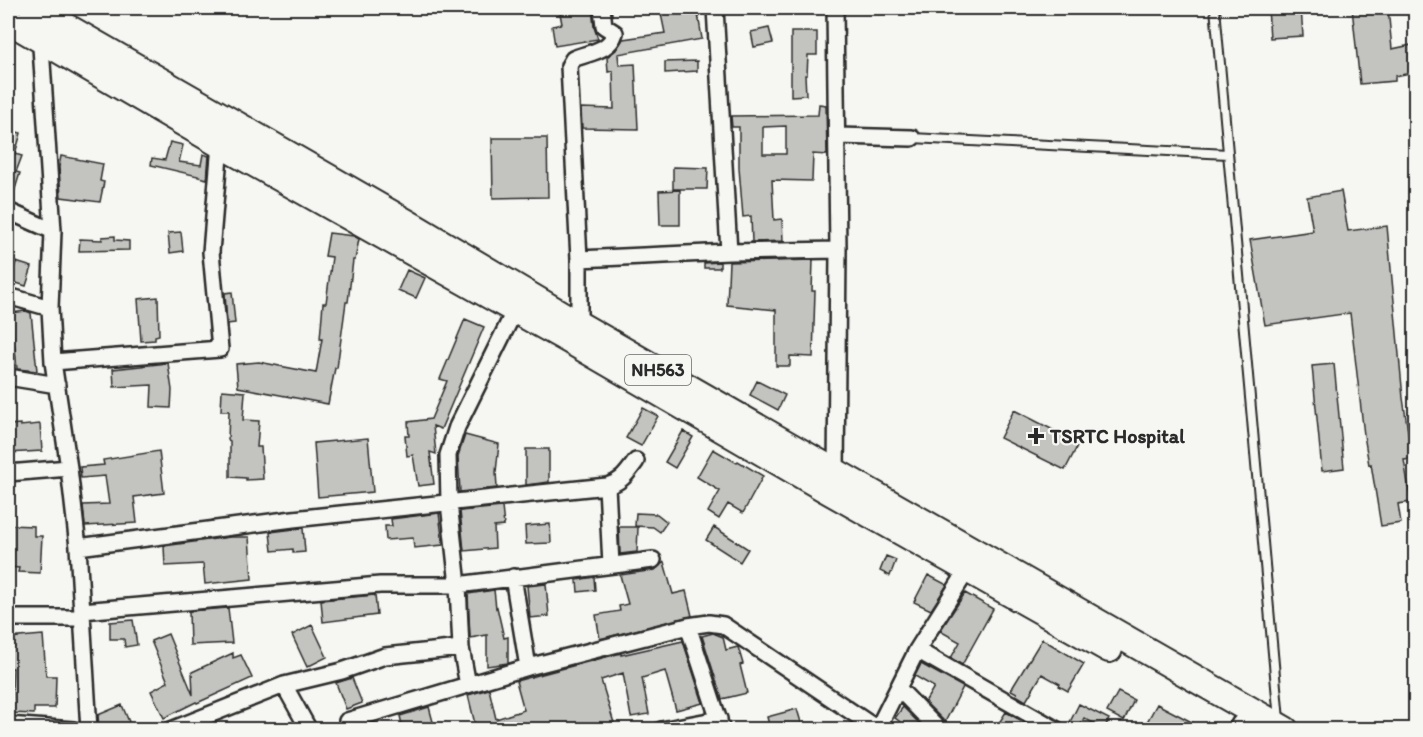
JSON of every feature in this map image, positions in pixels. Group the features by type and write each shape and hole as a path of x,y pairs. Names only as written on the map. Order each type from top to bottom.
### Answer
{"highway":[{"name":"NH563","path":"8,20 42,22 416,228 579,325 1281,728"},
{"name":"NH563","path":"42,22 220,144 515,310 1242,727"}],"street":[{"path":"579,325 579,259 569,66 573,58 607,46 612,41 615,33 604,26 602,8"},
{"path":"715,8 729,252"},
{"path":"836,8 838,136 836,473"},
{"path":"42,22 53,231 50,308 53,362 78,547 88,729"},
{"path":"838,136 912,138"},
{"path":"53,362 220,349 211,252 220,144"},
{"path":"8,211 53,231"},
{"path":"579,259 838,250"},
{"path":"8,296 50,308"},
{"path":"468,685 461,648 458,585 449,503 448,455 451,442 515,310"},
{"path":"8,377 57,385"},
{"path":"78,547 293,519 607,486 616,484 624,478 636,461"},
{"path":"8,473 69,468"},
{"path":"607,486 611,565"},
{"path":"8,618 82,615 380,585 458,585 653,560"},
{"path":"347,721 528,667 688,626 709,623 723,624 877,729 917,650 968,570"},
{"path":"513,577 528,667"},
{"path":"661,729 721,724 688,626"},
{"path":"171,729 284,685 342,671 385,656 461,648"},
{"path":"917,650 1057,729"},
{"path":"284,685 309,729"},
{"path":"898,688 939,729"},
{"path":"8,725 74,729"}],"lane":[{"path":"1215,8 1281,728"},
{"path":"912,138 1228,154"}],"building":[{"path":"559,8 592,8 598,39 555,46 552,26 562,24"},
{"path":"697,8 702,39 618,54 619,65 635,64 638,129 582,128 581,108 614,109 613,71 608,72 607,57 616,50 623,39 665,33 660,9"},
{"path":"1268,8 1301,8 1303,36 1270,38"},
{"path":"1352,8 1388,8 1392,49 1416,44 1416,72 1395,76 1395,81 1360,84"},
{"path":"769,28 773,43 754,47 751,32"},
{"path":"791,32 817,32 817,55 808,55 807,75 805,75 806,95 791,96"},
{"path":"697,61 697,71 665,73 665,62"},
{"path":"819,104 826,105 827,155 813,154 812,181 772,180 774,220 782,219 783,241 752,242 751,216 743,217 739,168 739,127 732,127 731,116 818,115","holes":["786,126 786,154 763,154 763,127"]},
{"path":"8,130 21,133 15,154 22,156 16,172 20,173 11,202 8,201"},
{"path":"492,138 547,138 548,197 493,198"},
{"path":"170,142 183,145 179,162 201,165 203,154 209,156 207,179 151,165 152,158 165,160"},
{"path":"61,156 103,164 100,181 104,182 100,202 61,197 59,167"},
{"path":"673,167 708,168 707,189 673,189"},
{"path":"680,190 680,225 660,225 659,191"},
{"path":"1341,191 1348,231 1387,226 1403,398 1412,459 1404,460 1411,502 1398,504 1401,523 1381,526 1364,435 1350,313 1265,325 1250,240 1313,231 1307,197"},
{"path":"181,232 183,251 170,253 168,233"},
{"path":"329,233 354,236 359,239 355,260 353,260 337,368 335,368 328,404 238,387 236,364 259,362 316,373 322,339 320,339 323,303 326,303 332,257 325,256"},
{"path":"115,236 115,240 129,241 129,250 79,251 80,239 102,240 102,237"},
{"path":"813,260 812,291 815,291 813,357 790,356 790,366 776,366 776,310 727,305 729,262"},
{"path":"16,262 32,267 26,286 10,281"},
{"path":"720,262 720,268 704,268 704,263"},
{"path":"407,270 425,278 416,298 398,290"},
{"path":"232,292 235,323 227,324 225,293"},
{"path":"158,297 159,335 155,336 155,340 141,341 138,299"},
{"path":"26,311 31,313 37,371 17,369 11,313"},
{"path":"465,319 484,327 441,429 433,426 436,454 430,452 434,484 418,486 413,455 407,456 405,436 409,436 408,422 431,419 447,381 440,379"},
{"path":"168,363 172,390 171,408 151,407 152,385 114,387 113,369"},
{"path":"1334,364 1344,468 1322,471 1312,366"},
{"path":"757,381 785,395 778,410 750,395"},
{"path":"222,390 245,392 243,420 259,421 257,447 261,447 263,479 246,480 246,478 230,477 229,411 221,411"},
{"path":"643,408 658,416 641,446 626,438"},
{"path":"1014,410 1079,443 1065,470 1000,438"},
{"path":"20,424 20,426 40,424 42,451 8,453 8,425"},
{"path":"683,431 693,437 675,468 665,462"},
{"path":"465,435 499,444 497,488 460,492 458,456"},
{"path":"368,438 373,492 318,497 314,443"},
{"path":"526,449 549,449 549,482 526,485"},
{"path":"713,449 763,476 743,513 728,504 719,519 708,512 720,491 697,477"},
{"path":"159,451 164,493 134,497 137,523 85,526 83,505 109,504 105,476 81,478 80,467 104,465 103,460"},
{"path":"502,507 504,526 494,527 495,548 464,551 460,511"},
{"path":"439,513 443,545 414,548 413,538 386,540 385,526 392,526 391,519"},
{"path":"636,513 657,514 667,522 660,532 653,527 635,526"},
{"path":"550,524 551,543 526,544 525,526"},
{"path":"8,525 34,526 34,536 42,536 40,573 18,572 19,568 8,567"},
{"path":"619,527 638,527 637,552 620,554"},
{"path":"714,527 748,549 740,562 706,540"},
{"path":"303,528 305,552 293,553 293,549 272,551 270,532"},
{"path":"230,537 249,537 252,579 205,584 203,564 165,566 164,546"},
{"path":"886,556 896,560 890,576 880,571"},
{"path":"664,562 673,594 686,591 692,616 600,639 596,615 620,611 619,606 628,604 620,575 655,570"},
{"path":"928,575 947,585 931,610 914,602"},
{"path":"594,577 595,590 578,592 577,580"},
{"path":"546,584 549,616 530,618 527,586"},
{"path":"494,590 504,638 508,637 508,663 487,666 487,635 470,638 468,594"},
{"path":"965,593 993,609 962,665 951,658 960,642 940,631"},
{"path":"375,595 377,615 323,622 321,600"},
{"path":"228,608 232,643 190,645 189,611"},
{"path":"133,620 137,645 125,647 124,639 110,639 110,622"},
{"path":"312,625 327,657 307,667 292,635"},
{"path":"713,633 723,637 726,650 738,647 747,693 722,699 702,636"},
{"path":"168,634 193,695 192,672 233,653 233,658 241,655 252,678 164,718 151,691 168,682 151,641"},
{"path":"43,635 46,676 56,676 55,708 34,708 34,714 11,713 13,668 8,668 8,638"},
{"path":"1042,639 1084,664 1068,691 1042,674 1026,701 1011,690"},
{"path":"683,641 703,703 676,710 665,671 642,678 649,714 631,717 623,673 601,680 614,723 592,729 469,729 469,726 475,724 468,695 489,689 496,719 524,710 516,681 621,653 621,655"},
{"path":"921,664 963,687 945,722 925,702 934,687 915,676"},
{"path":"352,678 362,703 346,709 336,683"},
{"path":"1118,692 1134,700 1124,721 1107,712"},
{"path":"1079,704 1109,719 1104,729 1084,718 1079,727 1070,722"},
{"path":"1157,704 1184,718 1205,729 1143,729"},
{"path":"122,705 132,729 99,729 98,715"},
{"path":"429,707 435,729 403,729 400,716"},
{"path":"903,707 923,727 921,729 910,729 895,718"},
{"path":"797,709 803,729 770,729 767,717"},
{"path":"1006,712 1036,729 995,729"}],"place":[{"name":"TSRTC Hospital","path":"1036,436"}]}
